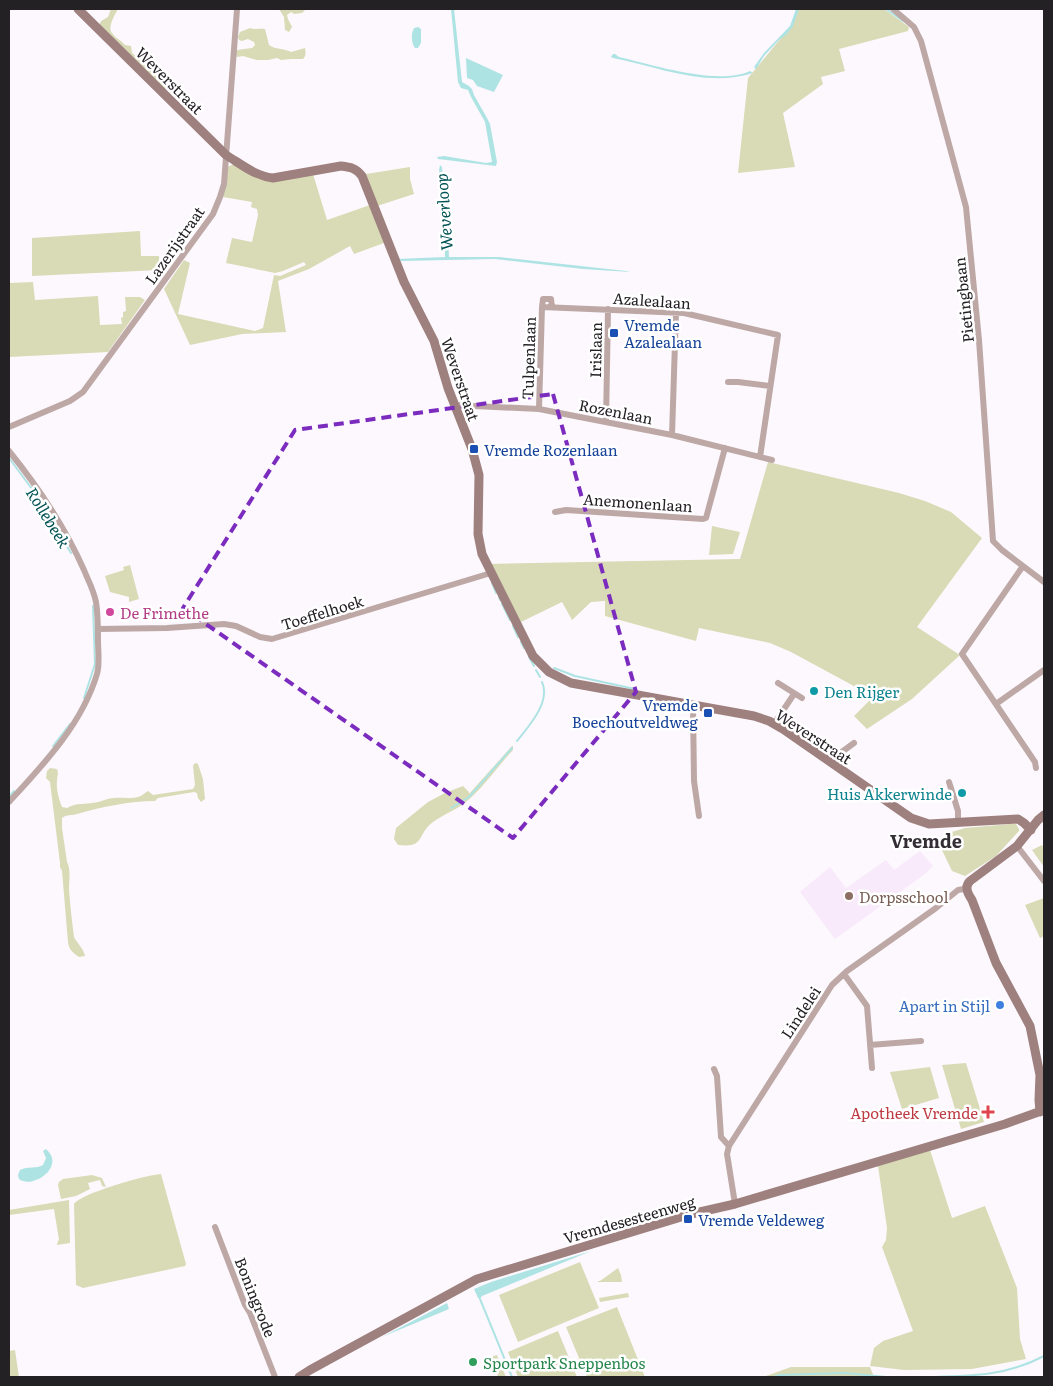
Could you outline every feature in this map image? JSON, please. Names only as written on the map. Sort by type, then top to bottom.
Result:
[{"type":"street","name":"Weverstraat","points":[[78,9],[226,155],[250,170],[264,177],[273,178],[341,166],[351,167],[358,171],[364,181],[404,282],[434,341],[454,405],[472,448],[479,475],[479,544],[482,554],[533,656],[549,672],[571,682],[754,716],[774,724],[911,818],[929,824],[958,823]]},
{"type":"street","name":"Lazerijstraat","points":[[9,427],[70,401],[83,392],[213,214],[224,184],[237,9]]},
{"type":"street","name":"Pietingbaan","points":[[892,9],[914,27],[921,41],[966,207],[979,340],[993,541],[1044,582]]},
{"type":"street","name":"Azalealaan","points":[[542,307],[543,299],[551,299],[552,308],[684,312],[778,334],[770,386]]},
{"type":"street","name":"Tulpenlaan","points":[[539,409],[542,307]]},
{"type":"street","name":"Irislaan","points":[[606,422],[608,310]]},
{"type":"street","points":[[672,435],[676,312]]},
{"type":"street","points":[[728,382],[770,386],[760,457]]},
{"type":"street","name":"Rozenlaan","points":[[454,405],[539,409],[672,435],[772,460]]},
{"type":"street","name":"Anemonenlaan","points":[[555,512],[566,510],[703,519],[708,515],[725,448]]},
{"type":"street","points":[[9,451],[30,476],[77,554],[96,601],[98,629],[98,672],[86,703],[73,726],[9,802]]},
{"type":"street","points":[[1023,566],[962,654],[1034,762],[1036,768]]},
{"type":"street","name":"Toeffelhoek","points":[[98,629],[167,628],[224,624],[236,626],[260,637],[272,639],[491,574]]},
{"type":"street","points":[[996,704],[1044,670]]},
{"type":"street","points":[[778,683],[802,698]]},
{"type":"street","points":[[774,724],[794,694]]},
{"type":"street","points":[[693,704],[694,781],[699,816]]},
{"type":"street","points":[[831,762],[854,743]]},
{"type":"street","points":[[949,782],[958,810],[958,823],[1018,819],[1031,830]]},
{"type":"street","points":[[1042,1111],[1038,1100],[1040,1075],[1030,1026],[996,963],[972,900],[967,892],[967,884],[1017,846],[1044,815]]},
{"type":"street","points":[[1017,846],[1044,881]]},
{"type":"street","name":"Lindelei","points":[[729,1146],[832,985],[844,974],[958,890],[964,889],[967,884]]},
{"type":"street","points":[[844,974],[867,1006],[872,1068]]},
{"type":"street","points":[[870,1045],[922,1041]]},
{"type":"street","points":[[714,1069],[717,1076],[722,1137],[729,1146],[727,1154],[735,1204]]},
{"type":"street","name":"Vremdesesteenweg","points":[[299,1377],[345,1350],[477,1280],[691,1214],[735,1204],[1005,1124],[1042,1111]]},
{"type":"street","name":"Boningrode","points":[[215,1227],[275,1377]]},
{"type":"highlighted area","points":[[553,394],[636,692],[513,838],[183,608],[295,430]]},
{"type":"shaded area","name":"Dorpsschool","points":[[920,851],[933,866],[925,874],[835,939],[800,892],[830,867],[846,888],[886,860],[894,870]]},
{"type":"green space","points":[[111,9],[118,9],[113,17],[110,28],[112,33],[125,45],[131,46],[132,53],[147,68],[151,69],[167,87],[164,90],[99,25],[101,21],[108,17]]},
{"type":"green space","points":[[279,9],[305,10],[302,13],[294,14],[291,12],[287,15],[292,27],[289,32],[285,30],[284,17]]},
{"type":"green space","points":[[797,9],[884,9],[909,27],[908,31],[839,49],[845,71],[821,77],[823,84],[783,113],[795,167],[738,173],[748,78],[791,26]]},
{"type":"green space","points":[[250,28],[265,29],[269,45],[274,48],[291,52],[305,48],[305,57],[303,59],[281,60],[277,58],[257,60],[243,56],[237,57],[235,53],[237,50],[252,48],[255,45],[254,42],[248,39],[242,41],[238,37],[240,32]]},
{"type":"green space","points":[[234,164],[266,180],[313,174],[327,220],[370,205],[384,243],[354,254],[350,246],[309,269],[278,281],[286,332],[242,334],[190,345],[164,289],[184,260],[190,263],[178,314],[255,331],[263,328],[274,275],[280,276],[306,265],[304,262],[275,273],[226,263],[232,238],[252,242],[258,215],[257,209],[251,207],[252,202],[223,197],[227,167]]},
{"type":"green space","points":[[410,167],[410,179],[414,194],[377,206],[366,174]]},
{"type":"green space","points":[[140,231],[141,256],[159,256],[159,270],[32,276],[32,238]]},
{"type":"green space","points":[[33,282],[35,300],[98,296],[100,325],[122,324],[121,318],[123,317],[123,312],[126,311],[125,297],[140,297],[145,300],[108,352],[9,357],[9,283]]},
{"type":"green space","points":[[768,462],[925,501],[951,512],[982,538],[917,627],[960,655],[912,699],[867,729],[854,716],[872,698],[791,652],[770,643],[699,628],[696,641],[605,616],[605,601],[591,602],[572,620],[562,602],[521,622],[489,564],[740,559]]},
{"type":"green space","points":[[712,526],[740,532],[733,554],[709,555]]},
{"type":"green space","points":[[130,565],[139,599],[129,602],[129,597],[110,592],[105,576],[124,570],[123,567]]},
{"type":"green space","points":[[512,746],[513,750],[479,790],[466,802],[433,822],[417,842],[398,845],[394,839],[396,828],[428,802],[445,793],[463,786],[469,794]]},
{"type":"green space","points":[[196,763],[203,779],[205,799],[201,802],[197,793],[194,792],[158,798],[155,801],[106,807],[62,818],[69,872],[69,895],[74,937],[85,956],[79,957],[69,947],[68,942],[62,871],[50,782],[46,778],[47,771],[50,768],[57,769],[59,798],[62,807],[67,808],[112,798],[138,797],[148,791],[153,795],[193,789],[195,785],[193,766]]},
{"type":"green space","points":[[1016,824],[1019,831],[996,856],[965,876],[952,871],[942,850],[945,834],[965,828]]},
{"type":"green space","points":[[1042,845],[1044,849],[1044,867],[1032,850]]},
{"type":"green space","points":[[1044,898],[1044,936],[1040,938],[1025,905]]},
{"type":"green space","points":[[966,1063],[984,1122],[961,1129],[942,1065]]},
{"type":"green space","points":[[930,1067],[939,1098],[902,1109],[890,1072]]},
{"type":"green space","points":[[930,1150],[952,1218],[985,1206],[1017,1288],[1020,1339],[1026,1359],[972,1369],[904,1370],[870,1366],[874,1348],[883,1341],[913,1331],[882,1247],[886,1240],[887,1228],[878,1166]]},
{"type":"green space","points":[[161,1174],[185,1266],[83,1288],[76,1285],[74,1204],[101,1190]]},
{"type":"green space","points":[[92,1175],[102,1178],[106,1187],[102,1186],[100,1180],[88,1183],[90,1189],[76,1196],[61,1199],[59,1182],[63,1179]]},
{"type":"green space","points":[[69,1200],[70,1243],[57,1245],[59,1240],[54,1209],[9,1215],[9,1210]]},
{"type":"green space","points":[[580,1262],[599,1308],[518,1342],[499,1295]]},
{"type":"green space","points":[[618,1268],[622,1282],[598,1282],[598,1281]]},
{"type":"green space","points":[[628,1293],[629,1297],[600,1302],[599,1298]]},
{"type":"green space","points":[[617,1307],[645,1377],[587,1377],[566,1327]]},
{"type":"green space","points":[[558,1331],[577,1377],[518,1377],[508,1352]]},
{"type":"green space","points":[[15,1350],[19,1377],[9,1377],[9,1351]]},
{"type":"green space","points":[[497,1355],[506,1377],[498,1377],[490,1357]]},
{"type":"green space","points":[[791,1367],[870,1367],[874,1377],[763,1377]]},
{"type":"water","points":[[451,9],[454,9],[462,82],[472,89],[490,124],[497,162],[496,166],[438,159],[437,157],[444,156],[486,163],[492,162],[485,122],[468,90],[461,88],[458,82]]},
{"type":"water","points":[[796,9],[799,9],[793,26],[764,56],[756,69],[754,67],[764,53],[790,26]]},
{"type":"water","points":[[418,27],[421,29],[421,43],[418,48],[415,48],[412,35],[414,28]]},
{"type":"water","points":[[613,54],[686,73],[721,76],[737,75],[750,71],[753,73],[735,77],[700,77],[665,71],[613,58],[611,57]]},
{"type":"water","points":[[466,58],[503,75],[494,92],[477,86],[473,80],[467,78]]},
{"type":"water","points":[[440,165],[442,167],[446,204],[446,209],[443,210],[439,170]]},
{"type":"water","points":[[443,214],[447,214],[449,257],[499,257],[630,272],[583,269],[495,259],[401,261],[397,259],[445,257]]},
{"type":"water","points":[[46,1149],[51,1155],[52,1161],[47,1173],[29,1182],[20,1180],[18,1175],[20,1170],[43,1165],[46,1158],[43,1151]]},
{"type":"water","points":[[591,1251],[482,1296],[480,1299],[474,1289],[491,1282]]},
{"type":"water","points":[[447,1303],[449,1309],[382,1337]]},
{"type":"waterway","points":[[886,9],[903,21]]},
{"type":"waterway","name":"Rollebeek","points":[[9,458],[35,493],[71,553]]},
{"type":"waterway","name":"Weverloop","points":[[492,583],[496,593]]},
{"type":"waterway","name":"Weverloop","points":[[502,604],[510,620]]},
{"type":"waterway","name":"Rollebeek","points":[[84,698],[95,664],[93,606]]},
{"type":"waterway","name":"Weverloop","points":[[513,626],[518,637]]},
{"type":"waterway","name":"Weverloop","points":[[521,642],[524,648]]},
{"type":"waterway","name":"Weverloop","points":[[529,657],[534,666]]},
{"type":"waterway","points":[[554,668],[575,676],[635,689]]},
{"type":"waterway","name":"Weverloop","points":[[536,670],[540,677]]},
{"type":"waterway","name":"Weverloop","points":[[517,741],[533,721],[541,706],[544,698],[542,682]]},
{"type":"waterway","name":"Rollebeek","points":[[53,746],[70,724]]},
{"type":"waterway","name":"Weverloop","points":[[451,808],[469,797],[512,748]]},
{"type":"waterway","name":"Rollebeek","points":[[9,797],[14,791]]},
{"type":"waterway","points":[[480,1299],[512,1377]]},
{"type":"waterway","points":[[930,1377],[988,1374],[1016,1368],[1044,1356]]},
{"type":"waterway","points":[[774,1377],[780,1375],[845,1373],[886,1377]]},
{"type":"place","name":"Vremde Azalealaan","points":[[614,333]]},
{"type":"place","name":"Vremde Rozenlaan","points":[[474,449]]},
{"type":"place","name":"De Frimethe","points":[[110,612]]},
{"type":"place","name":"Den Rijger","points":[[814,691]]},
{"type":"place","name":"Vremde Boechoutveldweg","points":[[708,713]]},
{"type":"place","name":"Huis Akkerwinde","points":[[962,793]]},
{"type":"place","name":"Dorpsschool","points":[[849,896]]},
{"type":"place","name":"Apart in Stijl","points":[[1000,1005]]},
{"type":"place","name":"Apotheek Vremde","points":[[988,1112]]},
{"type":"place","name":"Vremde Veldeweg","points":[[688,1219]]},
{"type":"place","name":"Sportpark Sneppenbos","points":[[473,1362]]},
{"type":"district","name":"Vremde","points":[[926,840]]}]
